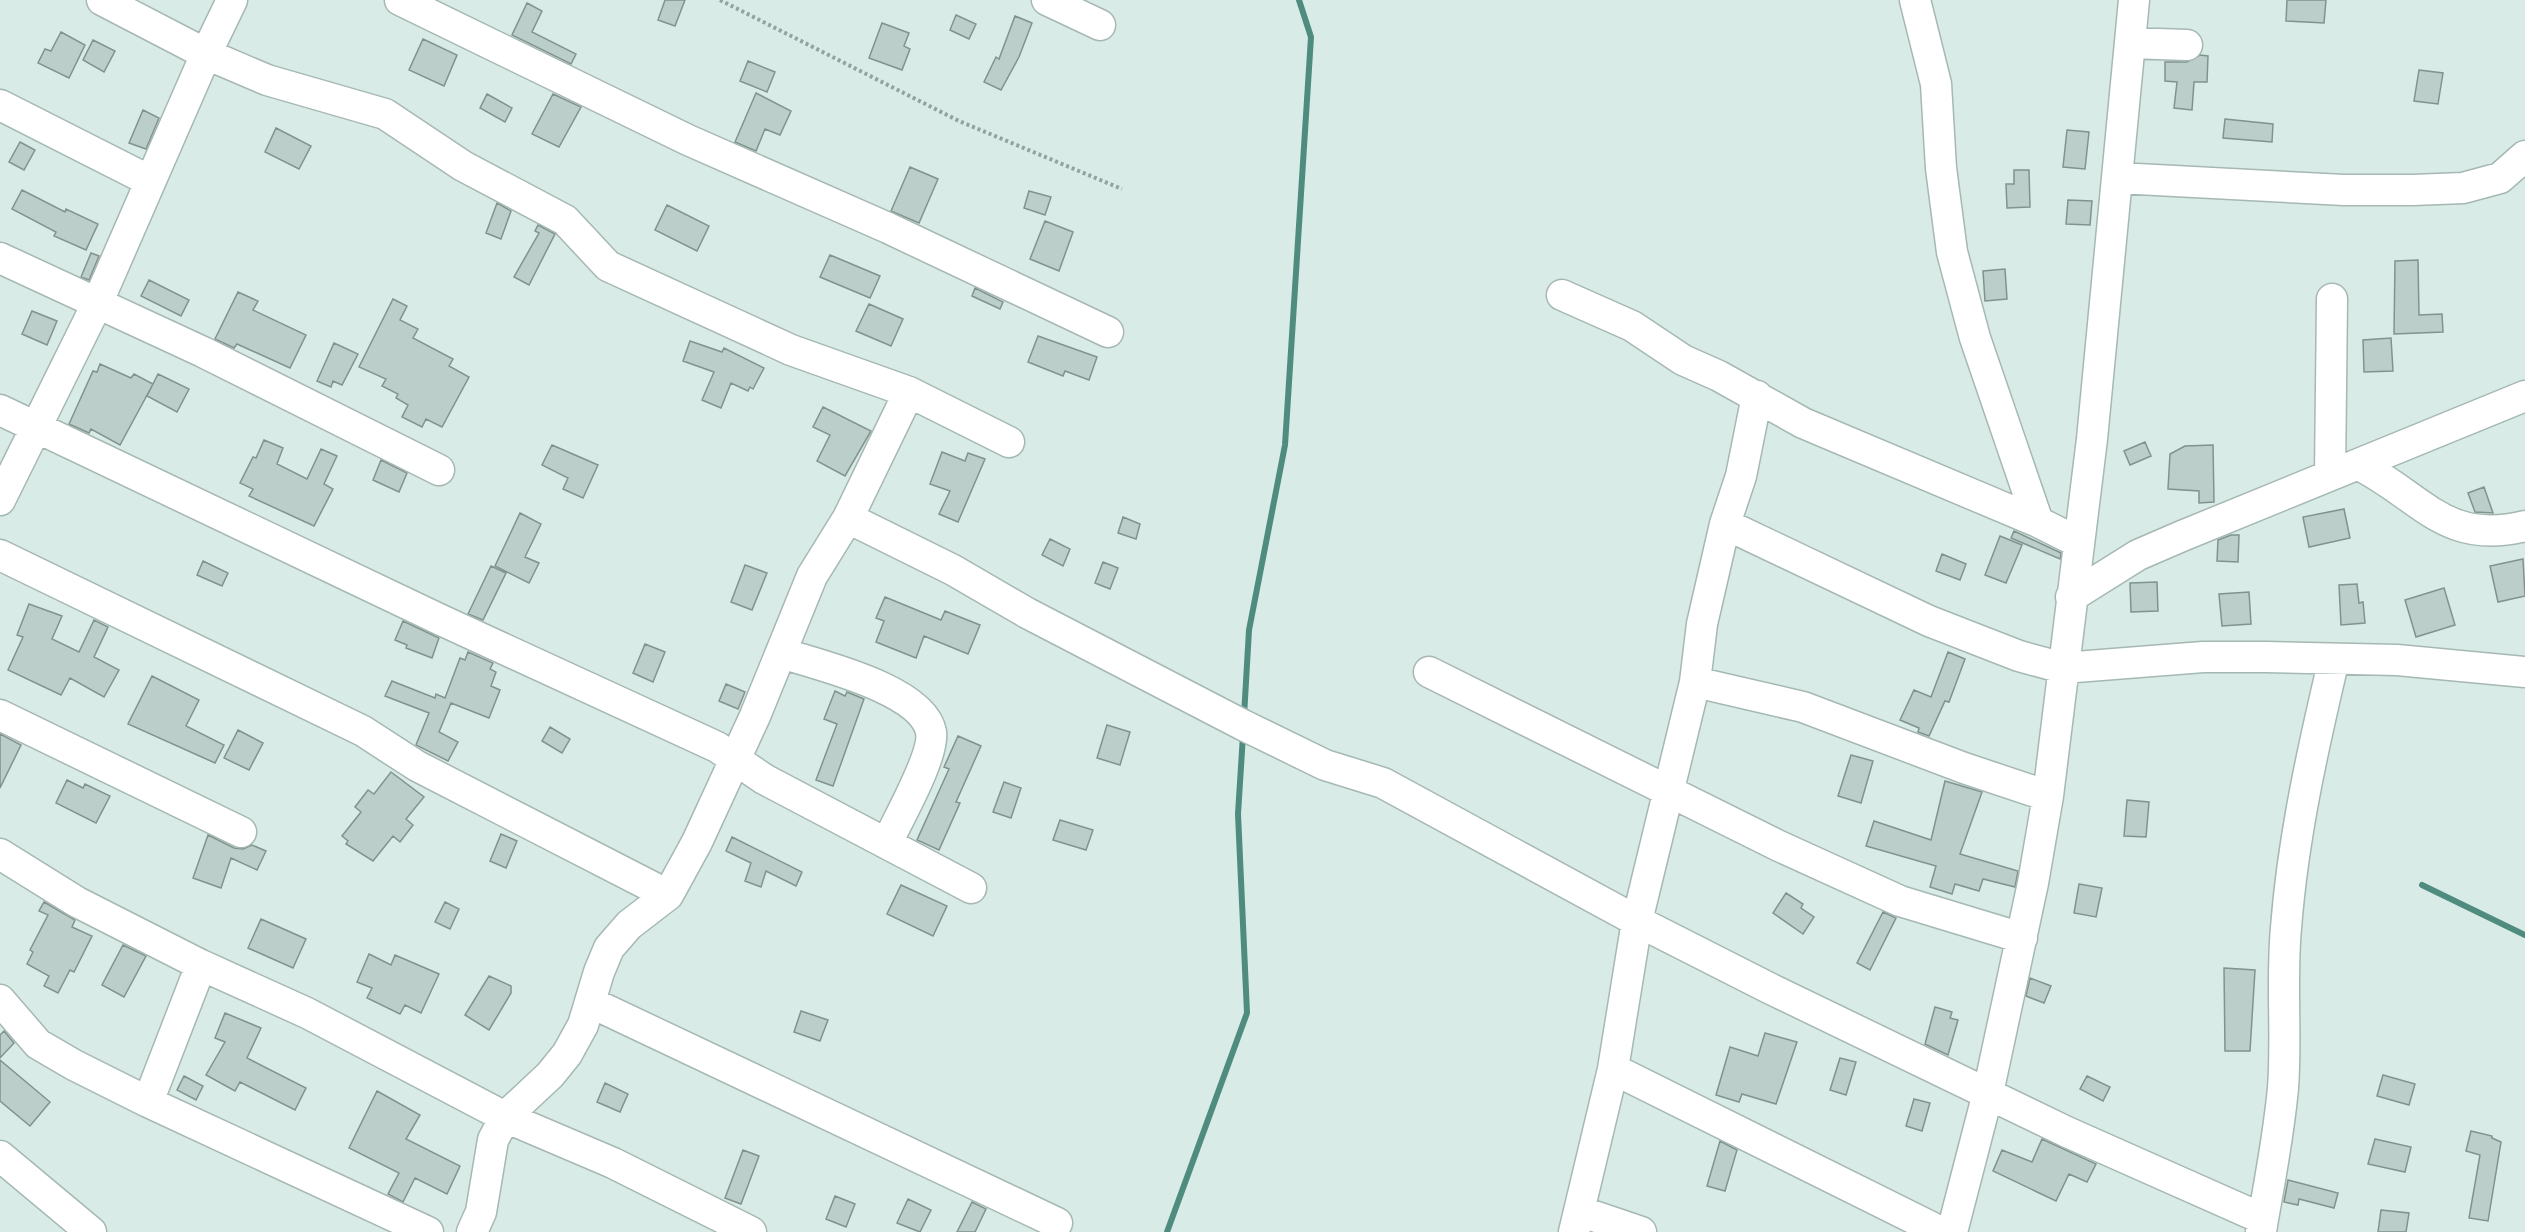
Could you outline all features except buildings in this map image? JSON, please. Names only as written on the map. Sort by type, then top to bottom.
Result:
[{"type":"street","points":[[102,0],[206,54],[267,80],[385,114],[464,166],[565,220],[608,266],[791,350],[909,392],[1009,442]]},
{"type":"street","points":[[0,500],[97,304],[206,54],[232,0]]},
{"type":"street","points":[[400,0],[688,140],[888,228],[1108,332]]},
{"type":"street","points":[[1047,0],[1100,25]]},
{"type":"street","points":[[1916,0],[1936,84],[1941,168],[1952,252],[1974,338],[2038,522]]},
{"type":"street","points":[[1952,1232],[1988,1093],[2022,938],[2048,796],[2097,395],[2134,0]]},
{"type":"street","points":[[2130,43],[2187,45]]},
{"type":"street","points":[[0,105],[150,181]]},
{"type":"street","points":[[2118,178],[2344,190],[2463,188],[2500,177],[2525,156]]},
{"type":"street","points":[[0,258],[311,404],[439,470]]},
{"type":"street","points":[[1562,295],[1632,326],[1683,360],[1756,396],[1803,423],[2038,522],[2078,542]]},
{"type":"street","points":[[2330,475],[2332,299]]},
{"type":"street","points":[[472,1232],[481,1212],[493,1140],[505,1117],[550,1075],[567,1054],[592,1003],[599,972],[609,948],[629,925],[668,896],[697,842],[735,759],[812,576],[848,518],[909,392]]},
{"type":"street","points":[[1641,1232],[1577,1221],[1613,1069],[1637,921],[1695,682],[1702,624],[1725,524],[1741,476],[1756,396]]},
{"type":"street","points":[[2071,597],[2138,555],[2525,396]]},
{"type":"street","points":[[0,410],[441,620],[717,747],[764,779],[971,888]]},
{"type":"street","points":[[2358,465],[2376,474],[2439,519],[2457,527],[2496,530],[2525,526]]},
{"type":"street","points":[[848,518],[953,570],[1027,613],[1243,725],[1325,765],[1383,783],[1637,921],[1867,1037],[2262,1225],[2283,1088],[2282,990],[2286,926],[2297,834],[2303,789],[2334,659]]},
{"type":"street","points":[[1725,524],[1929,621],[2019,656],[2063,668],[2203,657],[2397,660],[2525,672]]},
{"type":"street","points":[[0,555],[363,731],[417,766],[668,896]]},
{"type":"street","points":[[781,653],[893,691],[917,707],[931,732],[927,757],[887,843]]},
{"type":"street","points":[[1429,672],[1779,846],[1900,901],[2022,938]]},
{"type":"street","points":[[1695,682],[1803,706],[1964,768],[2048,796]]},
{"type":"street","points":[[0,715],[241,832]]},
{"type":"street","points":[[0,854],[77,902],[201,965],[307,1013],[505,1117],[614,1163],[751,1232]]},
{"type":"street","points":[[148,1102],[201,965]]},
{"type":"street","points":[[0,1000],[38,1044],[148,1102],[428,1232]]},
{"type":"street","points":[[592,1003],[1057,1223]]},
{"type":"street","points":[[1613,1069],[1941,1232]]},
{"type":"street","points":[[0,1156],[91,1232]]},
{"type":"path","points":[[720,0],[959,122],[1122,189]]},
{"type":"waterway","points":[[1244,716],[1249,630],[1285,445],[1311,37],[1299,0]]},
{"type":"waterway","points":[[1167,1232],[1247,1013],[1238,814],[1243,735]]},
{"type":"waterway","points":[[2422,885],[2525,935]]}]
